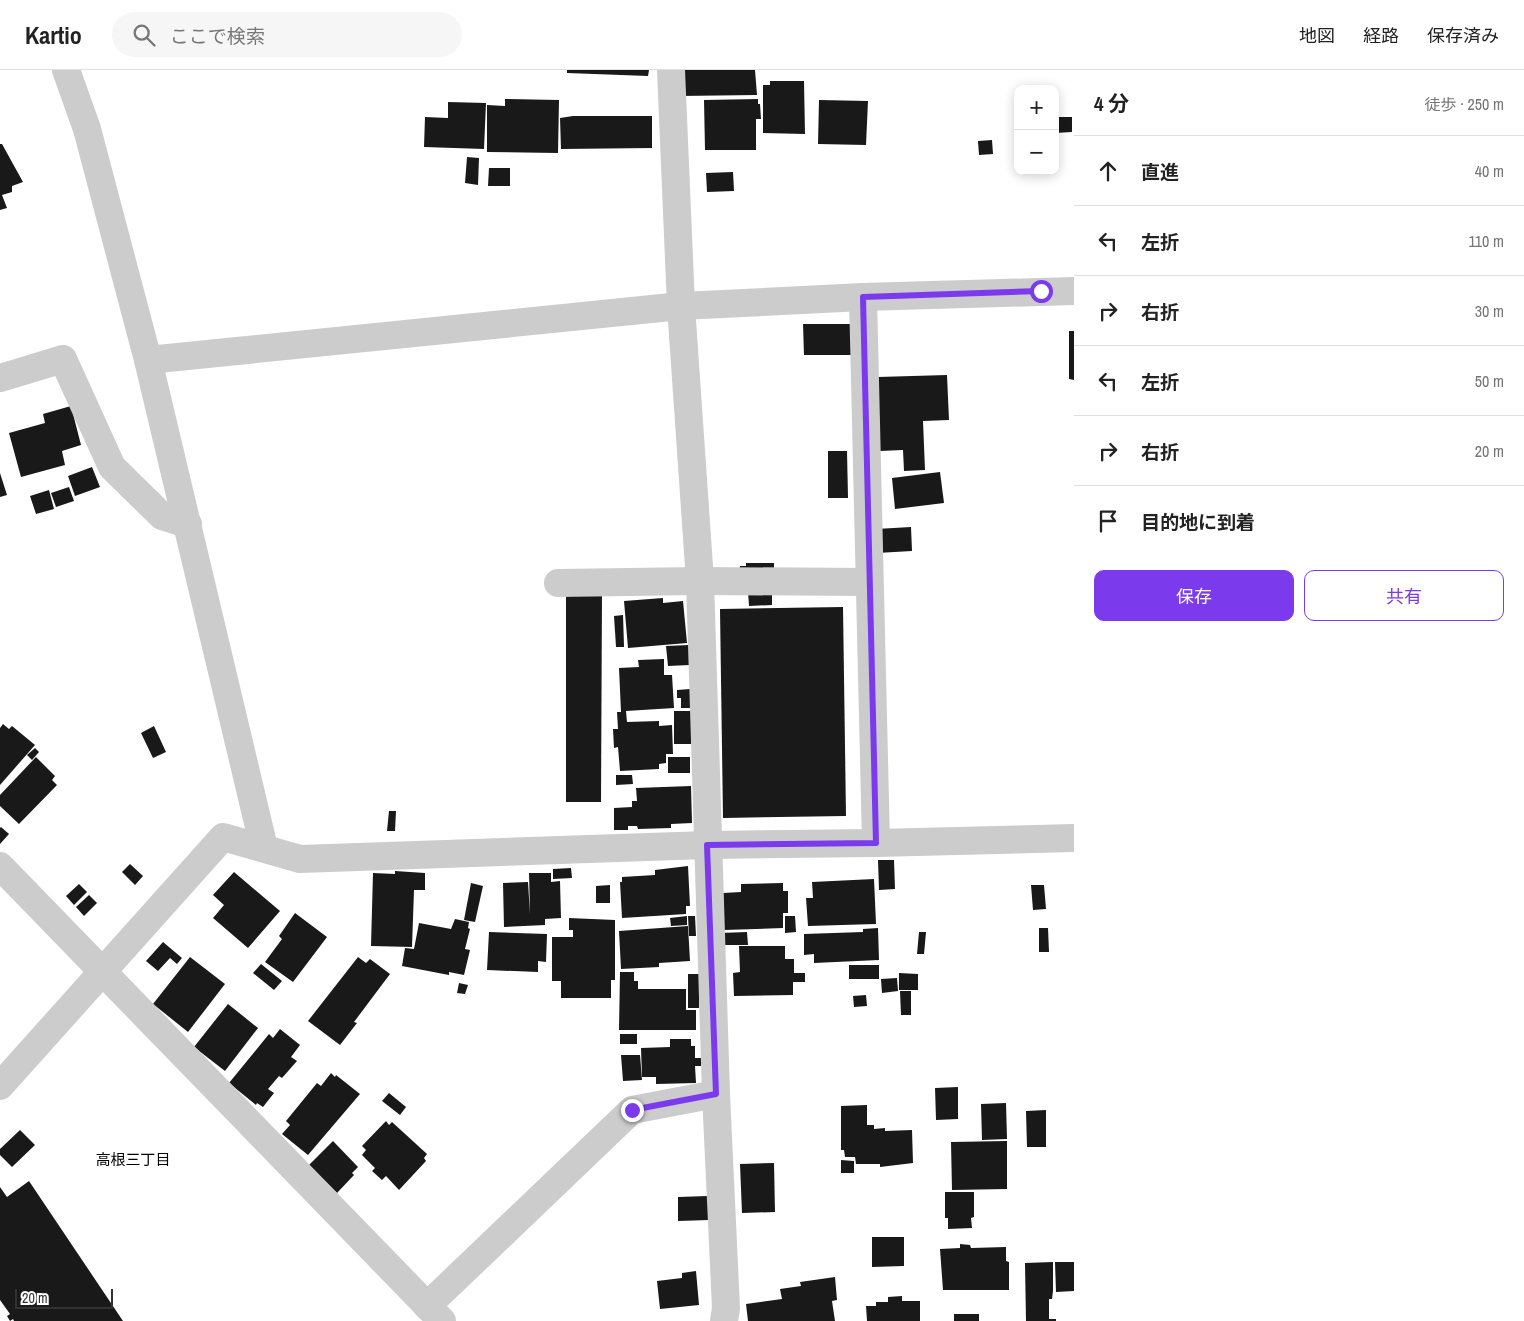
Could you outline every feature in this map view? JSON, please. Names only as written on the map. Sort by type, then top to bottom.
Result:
[{"type":"street","points":[[66,70],[87,129],[148,360],[264,848]]},
{"type":"street","points":[[671,70],[681,306],[700,581],[707,845],[726,1308],[724,1321]]},
{"type":"street","points":[[148,360],[681,306],[863,297],[1074,291]]},
{"type":"street","points":[[863,297],[868,582],[876,843]]},
{"type":"street","points":[[0,378],[64,359],[112,468],[162,516],[188,524]]},
{"type":"street","points":[[558,583],[700,581],[868,582]]},
{"type":"street","points":[[0,1086],[223,837],[300,859],[707,845],[1074,838]]},
{"type":"street","points":[[0,866],[435,1314],[632,1110],[716,1094]]},
{"type":"building","points":[[567,70],[649,70],[648,76],[567,73]]},
{"type":"building","points":[[678,70],[755,70],[757,95],[679,96]]},
{"type":"building","points":[[770,81],[804,81],[805,134],[763,133],[763,85],[770,85]]},
{"type":"building","points":[[505,99],[559,100],[558,153],[487,152],[487,105],[505,106]]},
{"type":"building","points":[[758,99],[761,119],[756,119],[756,150],[705,150],[704,100]]},
{"type":"building","points":[[819,100],[868,101],[866,145],[818,144]]},
{"type":"building","points":[[448,102],[486,103],[484,149],[424,147],[425,117],[448,118]]},
{"type":"building","points":[[573,116],[652,116],[652,148],[561,149],[560,118]]},
{"type":"building","points":[[1059,117],[1072,117],[1072,132],[1059,133]]},
{"type":"building","points":[[992,140],[993,154],[979,155],[978,141]]},
{"type":"building","points":[[0,144],[2,144],[23,182],[12,186],[12,192],[2,195],[7,208],[0,210]]},
{"type":"building","points":[[467,157],[479,158],[478,185],[465,183]]},
{"type":"building","points":[[489,168],[510,168],[510,186],[488,186]]},
{"type":"building","points":[[733,172],[734,191],[707,192],[706,173]]},
{"type":"building","points":[[803,324],[852,324],[852,355],[804,355]]},
{"type":"building","points":[[1069,331],[1074,331],[1074,380],[1069,379]]},
{"type":"building","points":[[947,375],[949,420],[923,421],[925,470],[904,471],[903,450],[880,451],[878,377]]},
{"type":"building","points":[[71,406],[81,445],[62,451],[65,465],[21,477],[9,433],[45,423],[43,414]]},
{"type":"building","points":[[828,451],[847,451],[848,498],[828,498]]},
{"type":"building","points":[[92,467],[100,487],[75,496],[68,476]]},
{"type":"building","points":[[940,472],[944,503],[895,509],[892,478]]},
{"type":"building","points":[[0,473],[7,495],[0,497]]},
{"type":"building","points":[[69,487],[74,501],[56,507],[51,493]]},
{"type":"building","points":[[49,490],[54,509],[36,514],[30,496]]},
{"type":"building","points":[[911,527],[912,551],[877,553],[876,529]]},
{"type":"building","points":[[746,563],[774,563],[774,572],[739,572],[740,566],[746,566]]},
{"type":"building","points":[[772,590],[772,605],[749,606],[748,591]]},
{"type":"building","points":[[566,591],[602,591],[601,802],[566,802]]},
{"type":"building","points":[[663,598],[663,603],[683,601],[687,643],[628,648],[624,601]]},
{"type":"building","points":[[843,607],[846,816],[723,818],[720,609]]},
{"type":"building","points":[[623,615],[624,647],[616,647],[614,616]]},
{"type":"building","points":[[689,645],[690,665],[668,666],[666,646]]},
{"type":"building","points":[[664,659],[664,675],[672,675],[674,708],[626,711],[627,722],[659,721],[659,726],[672,725],[673,754],[666,754],[666,763],[659,764],[659,769],[620,771],[618,747],[614,748],[613,729],[618,729],[617,712],[621,712],[619,668],[639,667],[638,660]]},
{"type":"building","points":[[690,689],[691,708],[681,708],[681,698],[677,698],[677,690]]},
{"type":"building","points":[[674,711],[691,711],[691,744],[674,744]]},
{"type":"building","points":[[3,724],[9,729],[12,726],[35,745],[0,785],[0,728]]},
{"type":"building","points":[[154,726],[166,752],[153,758],[141,733]]},
{"type":"building","points":[[35,748],[39,752],[32,760],[27,755]]},
{"type":"building","points":[[36,757],[55,776],[52,780],[57,785],[19,824],[0,806],[0,795]]},
{"type":"building","points":[[668,757],[690,757],[690,773],[668,773]]},
{"type":"building","points":[[616,775],[632,775],[633,784],[616,785]]},
{"type":"building","points":[[691,786],[692,823],[671,824],[671,828],[638,829],[637,826],[628,826],[628,830],[614,830],[614,808],[632,807],[632,801],[637,801],[636,788]]},
{"type":"building","points":[[389,811],[396,811],[395,831],[387,831]]},
{"type":"building","points":[[0,828],[9,834],[0,844]]},
{"type":"building","points":[[878,860],[894,860],[895,889],[879,890]]},
{"type":"building","points":[[130,864],[143,876],[135,885],[122,872]]},
{"type":"building","points":[[688,866],[690,906],[686,906],[686,914],[622,918],[620,882],[622,882],[622,877],[655,875],[655,870]]},
{"type":"building","points":[[571,868],[572,878],[553,879],[553,869]]},
{"type":"building","points":[[395,871],[425,873],[425,890],[414,890],[412,947],[371,946],[373,873],[395,874]]},
{"type":"building","points":[[234,872],[280,911],[248,948],[213,918],[224,905],[213,895]]},
{"type":"building","points":[[529,873],[551,873],[551,882],[560,881],[561,918],[545,919],[545,925],[504,927],[503,883],[528,882],[530,914]]},
{"type":"building","points":[[874,879],[876,924],[808,926],[806,898],[813,898],[812,882]]},
{"type":"building","points":[[471,883],[483,886],[475,922],[464,920]]},
{"type":"building","points":[[783,883],[783,891],[788,891],[788,913],[783,913],[783,928],[724,930],[723,893],[741,892],[741,884]]},
{"type":"building","points":[[79,884],[87,892],[74,905],[66,896]]},
{"type":"building","points":[[610,885],[610,903],[596,903],[596,886]]},
{"type":"building","points":[[1031,885],[1044,885],[1046,909],[1033,910]]},
{"type":"building","points":[[89,895],[97,903],[84,916],[76,907]]},
{"type":"building","points":[[295,913],[327,937],[293,982],[265,962],[282,939],[279,936]]},
{"type":"building","points":[[687,916],[687,925],[671,926],[670,918]]},
{"type":"building","points":[[688,916],[695,916],[696,936],[689,936]]},
{"type":"building","points":[[785,916],[795,916],[796,932],[785,933]]},
{"type":"building","points":[[569,918],[615,920],[615,980],[611,980],[611,998],[561,998],[561,981],[552,981],[552,937],[573,937],[573,930],[569,930]]},
{"type":"building","points":[[455,919],[469,922],[468,928],[470,929],[465,949],[470,950],[464,975],[449,972],[449,975],[402,966],[405,948],[414,949],[419,923],[451,929]]},
{"type":"building","points":[[688,926],[690,961],[659,963],[659,967],[621,969],[619,931]]},
{"type":"building","points":[[878,928],[879,960],[814,963],[814,954],[804,955],[804,934],[863,932],[863,929]]},
{"type":"building","points":[[1039,928],[1048,928],[1049,952],[1039,952]]},
{"type":"building","points":[[489,932],[547,934],[546,962],[538,961],[538,972],[487,970]]},
{"type":"building","points":[[747,932],[748,945],[721,945],[720,933]]},
{"type":"building","points":[[919,932],[926,932],[924,954],[917,954]]},
{"type":"building","points":[[163,942],[182,958],[177,964],[170,958],[158,971],[146,961]]},
{"type":"building","points":[[739,946],[785,946],[785,959],[794,959],[794,973],[805,973],[805,982],[793,982],[793,995],[734,996],[733,973],[740,972]]},
{"type":"building","points":[[190,957],[225,984],[188,1032],[153,1004]]},
{"type":"building","points":[[358,957],[366,963],[370,959],[390,974],[354,1022],[357,1023],[340,1045],[308,1021]]},
{"type":"building","points":[[261,964],[282,981],[274,990],[253,973]]},
{"type":"building","points":[[849,965],[879,965],[879,979],[849,979]]},
{"type":"building","points":[[620,972],[634,972],[634,981],[638,981],[638,989],[686,989],[686,1010],[696,1010],[696,1030],[619,1030]]},
{"type":"building","points":[[899,973],[918,974],[918,990],[899,990]]},
{"type":"building","points":[[688,974],[699,974],[699,1008],[688,1008]]},
{"type":"building","points":[[897,978],[898,991],[882,993],[881,979]]},
{"type":"building","points":[[459,983],[468,985],[465,994],[457,993]]},
{"type":"building","points":[[900,991],[911,991],[911,1015],[901,1015]]},
{"type":"building","points":[[866,995],[867,1006],[854,1007],[853,996]]},
{"type":"building","points":[[228,1004],[258,1028],[225,1071],[194,1047]]},
{"type":"building","points":[[280,1029],[300,1045],[291,1057],[297,1061],[282,1078],[279,1076],[268,1089],[274,1093],[263,1107],[257,1103],[256,1105],[229,1083],[269,1034],[273,1038]]},
{"type":"building","points":[[620,1034],[637,1034],[637,1044],[620,1044]]},
{"type":"building","points":[[670,1039],[691,1039],[691,1046],[695,1046],[695,1058],[701,1058],[701,1066],[695,1066],[696,1083],[656,1084],[656,1077],[642,1077],[641,1048],[670,1047]]},
{"type":"building","points":[[621,1055],[640,1055],[642,1080],[623,1081]]},
{"type":"building","points":[[331,1073],[360,1094],[308,1155],[282,1134],[290,1125],[286,1121],[317,1083],[321,1086]]},
{"type":"building","points":[[958,1087],[958,1119],[936,1120],[935,1088]]},
{"type":"building","points":[[389,1093],[406,1107],[400,1115],[382,1101]]},
{"type":"building","points":[[1006,1103],[1007,1139],[982,1140],[981,1104]]},
{"type":"building","points":[[867,1105],[867,1125],[874,1125],[874,1129],[885,1128],[885,1131],[912,1130],[913,1163],[880,1167],[880,1164],[856,1164],[855,1157],[845,1157],[844,1150],[841,1150],[841,1106]]},
{"type":"building","points":[[1046,1110],[1046,1147],[1027,1147],[1026,1111]]},
{"type":"building","points":[[386,1121],[389,1125],[392,1122],[427,1154],[424,1158],[426,1161],[399,1190],[386,1176],[382,1180],[372,1171],[375,1168],[362,1155],[366,1150],[362,1146]]},
{"type":"building","points":[[20,1130],[35,1145],[12,1167],[0,1155],[0,1149]]},
{"type":"building","points":[[333,1141],[358,1167],[352,1173],[354,1175],[337,1193],[309,1165]]},
{"type":"building","points":[[1007,1141],[1007,1189],[952,1190],[951,1142]]},
{"type":"building","points":[[841,1160],[854,1161],[854,1173],[841,1173]]},
{"type":"building","points":[[774,1163],[775,1212],[742,1213],[740,1164]]},
{"type":"building","points":[[29,1181],[123,1321],[14,1321],[13,1319],[10,1321],[7,1316],[10,1314],[0,1300],[0,1187],[7,1197]]},
{"type":"building","points":[[945,1192],[974,1192],[974,1217],[971,1218],[972,1228],[948,1229],[948,1218],[945,1218]]},
{"type":"building","points":[[708,1196],[709,1220],[678,1221],[678,1197]]},
{"type":"building","points":[[872,1237],[904,1237],[904,1266],[872,1267]]},
{"type":"building","points":[[960,1244],[970,1245],[971,1248],[1006,1247],[1006,1261],[1009,1262],[1009,1290],[943,1290],[940,1249],[960,1248]]},
{"type":"building","points":[[1053,1262],[1053,1291],[1052,1299],[1049,1299],[1049,1319],[1056,1319],[1056,1321],[1026,1321],[1025,1263]]},
{"type":"building","points":[[1055,1262],[1074,1262],[1074,1291],[1056,1292]]},
{"type":"building","points":[[696,1271],[699,1305],[660,1309],[657,1281],[682,1278],[682,1273]]},
{"type":"building","points":[[835,1277],[837,1300],[832,1301],[835,1321],[748,1321],[746,1304],[782,1299],[780,1289],[801,1286],[800,1282]]},
{"type":"building","points":[[902,1296],[902,1301],[920,1301],[920,1321],[867,1321],[866,1306],[876,1306],[876,1302],[888,1302],[888,1297]]},
{"type":"building","points":[[954,1314],[979,1314],[979,1321],[954,1321]]},
{"type":"district","name":"高根三丁目","points":[[133,1159]]},
{"type":"route","points":[[632,1110],[716,1094],[707,845],[876,843],[868,582],[863,297],[1041,291]]}]
